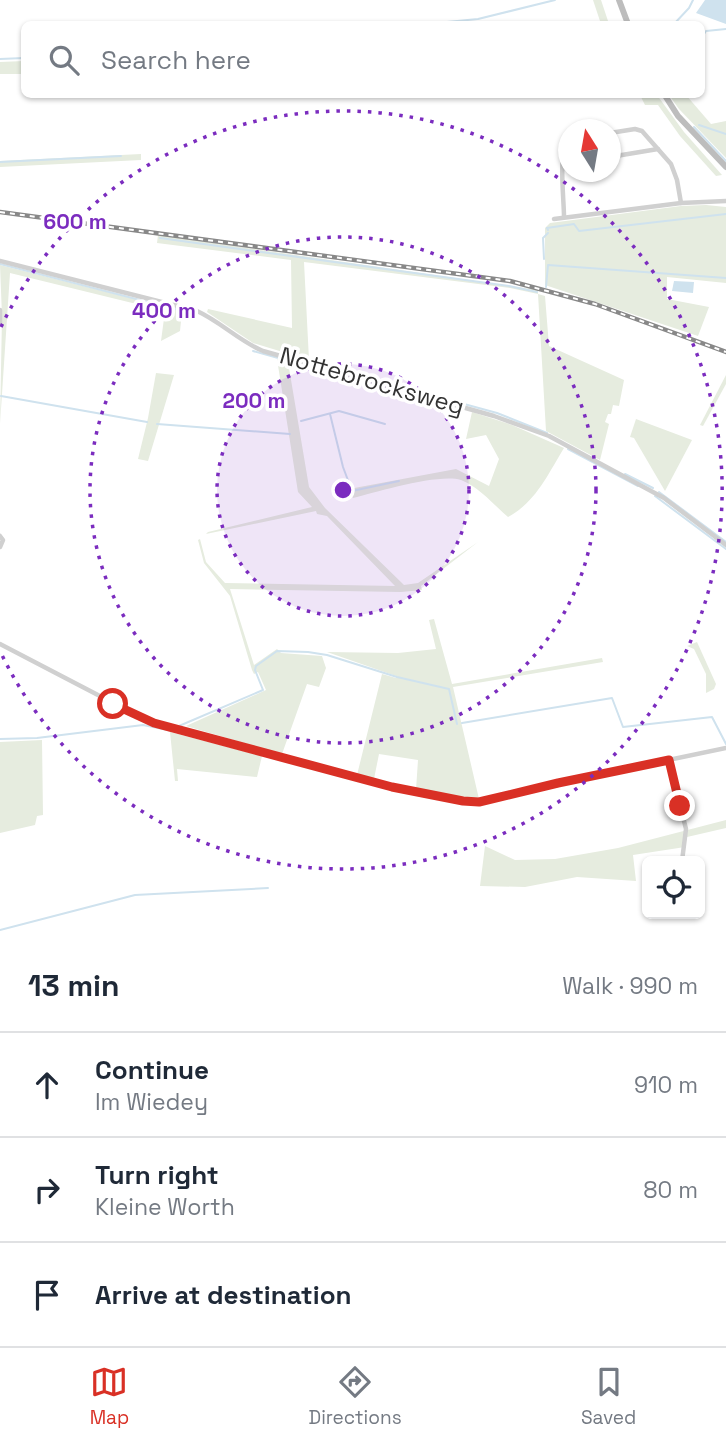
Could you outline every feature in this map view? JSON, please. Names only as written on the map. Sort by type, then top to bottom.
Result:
[{"type":"main road","points":[[619,0],[627,21]]},
{"type":"main road","points":[[667,98],[685,123],[726,167]]},
{"type":"street","points":[[621,131],[639,130],[659,149],[675,172],[681,203]]},
{"type":"street","points":[[621,155],[659,149]]},
{"type":"street","points":[[563,182],[564,217]]},
{"type":"street","points":[[554,219],[681,203],[726,201]]},
{"type":"street","name":"Nottebrocksweg","points":[[0,261],[197,311],[263,351],[519,424],[578,451],[655,493],[726,545]]},
{"type":"street","points":[[0,310],[0,323]]},
{"type":"street","points":[[0,536],[3,540],[0,547]]},
{"type":"street","points":[[0,645],[144,719],[421,794],[479,802],[726,748]]},
{"type":"street","points":[[669,760],[686,830],[683,856]]},
{"type":"shaded area","points":[[593,0],[601,0],[608,21],[600,21]]},
{"type":"shaded area","points":[[21,61],[21,74],[0,74],[0,62]]},
{"type":"shaded area","points":[[642,98],[659,98],[684,132],[722,175],[716,176],[680,136],[658,105],[645,105]]},
{"type":"shaded area","points":[[671,98],[689,98],[711,124],[726,121],[726,158]]},
{"type":"shaded area","points":[[141,154],[141,160],[0,167],[0,161]]},
{"type":"shaded area","points":[[706,205],[726,207],[726,283],[667,277],[667,299],[709,307],[698,336],[545,285],[545,228],[550,223]]},
{"type":"shaded area","points":[[158,235],[538,290],[538,294],[510,288],[304,262],[309,360],[253,343],[207,312],[208,309],[292,328],[291,260],[157,243]]},
{"type":"shaded area","points":[[0,265],[182,311],[180,331],[161,341],[165,311],[10,273],[0,424]]},
{"type":"shaded area","points":[[538,294],[545,296],[549,346],[624,380],[619,406],[613,405],[605,422],[609,424],[600,460],[546,431]]},
{"type":"shaded area","points":[[277,359],[288,362],[309,487],[325,508],[404,585],[418,583],[478,542],[421,586],[422,590],[401,592],[230,589],[254,665],[277,649],[281,653],[322,656],[326,668],[319,687],[307,684],[282,754],[186,726],[266,690],[258,672],[254,674],[252,670],[230,596],[204,563],[198,540],[200,539],[206,562],[225,583],[395,586],[327,516],[317,514],[316,511],[206,534],[312,507],[298,492]]},
{"type":"shaded area","points":[[156,373],[174,375],[148,461],[138,459]]},
{"type":"shaded area","points":[[726,375],[726,384],[703,426],[700,425]]},
{"type":"shaded area","points":[[472,412],[512,425],[564,448],[540,487],[518,511],[508,517],[474,487],[461,480],[451,479],[408,484],[353,498],[349,489],[456,469],[489,486],[499,459],[486,435],[466,439]]},
{"type":"shaded area","points":[[636,419],[692,440],[665,491],[634,438],[630,437]]},
{"type":"shaded area","points":[[434,619],[452,684],[602,658],[603,662],[453,687],[479,799],[416,790],[418,760],[379,754],[374,779],[357,775],[382,674],[396,676],[327,652],[398,653],[436,649],[429,620]]},
{"type":"shaded area","points":[[697,642],[716,684],[714,689],[706,693],[706,674],[694,649],[687,646]]},
{"type":"shaded area","points":[[170,732],[262,756],[257,777],[177,769],[178,781],[175,781]]},
{"type":"shaded area","points":[[42,740],[43,815],[37,816],[35,825],[0,833],[0,742]]},
{"type":"shaded area","points":[[726,820],[726,828],[687,837],[685,847],[633,855],[636,881],[577,877],[525,887],[480,886],[485,846],[515,860],[555,859],[618,848]]},
{"type":"water","points":[[705,0],[726,0],[726,24],[696,13]]},
{"type":"water","points":[[674,281],[694,282],[693,293],[672,291]]},
{"type":"waterway","points":[[457,21],[478,19],[555,0]]},
{"type":"waterway","points":[[677,21],[693,0]]},
{"type":"waterway","points":[[705,32],[726,29]]},
{"type":"waterway","points":[[0,59],[21,58]]},
{"type":"waterway","points":[[699,125],[726,134]]},
{"type":"waterway","points":[[694,127],[726,161]]},
{"type":"waterway","points":[[0,162],[121,156]]},
{"type":"waterway","points":[[548,230],[547,228],[574,224],[579,231],[726,214]]},
{"type":"waterway","points":[[544,259],[543,238],[548,233]]},
{"type":"waterway","points":[[160,238],[537,292]]},
{"type":"waterway","points":[[0,264],[179,310]]},
{"type":"waterway","points":[[546,287],[548,265],[726,278]]},
{"type":"waterway","points":[[253,351],[331,373]]},
{"type":"waterway","points":[[310,361],[344,370]]},
{"type":"waterway","points":[[350,372],[362,376]]},
{"type":"waterway","points":[[369,378],[497,413],[547,433]]},
{"type":"waterway","points":[[1,396],[147,422]]},
{"type":"waterway","points":[[301,421],[339,411],[385,424]]},
{"type":"waterway","points":[[330,414],[352,491],[399,481]]},
{"type":"waterway","points":[[157,424],[290,434]]},
{"type":"waterway","points":[[568,449],[638,486]]},
{"type":"waterway","points":[[625,474],[653,488]]},
{"type":"waterway","points":[[659,492],[726,542]]},
{"type":"waterway","points":[[655,496],[726,549]]},
{"type":"waterway","points":[[179,726],[263,690],[256,666],[277,651],[327,655],[397,677],[449,689],[457,724]]},
{"type":"waterway","points":[[462,723],[612,698],[623,727],[712,717],[726,744]]},
{"type":"waterway","points":[[0,739],[37,738],[143,725],[173,731]]},
{"type":"waterway","points":[[0,930],[135,895],[268,888]]},
{"type":"railway","points":[[0,212],[510,281],[595,304],[726,352]]},
{"type":"route","points":[[113,704],[154,723],[392,787],[463,801],[479,802],[669,760],[680,806]]}]
